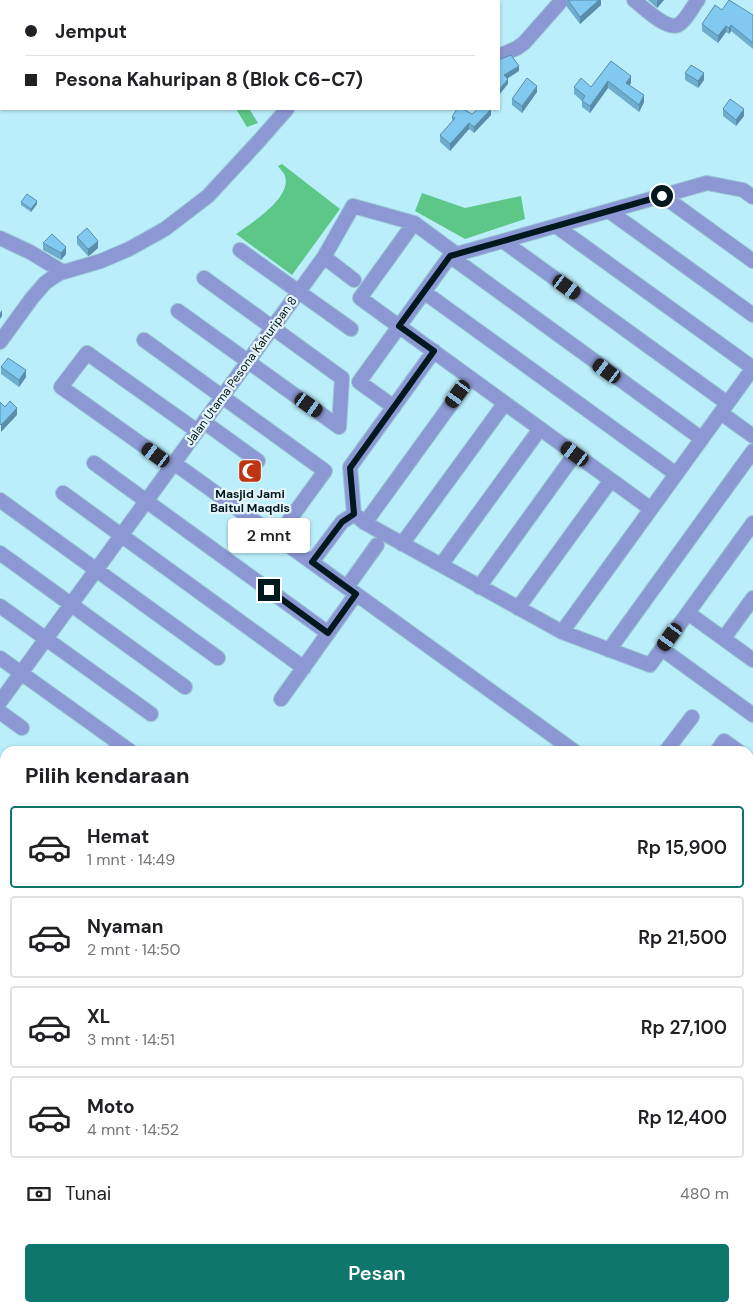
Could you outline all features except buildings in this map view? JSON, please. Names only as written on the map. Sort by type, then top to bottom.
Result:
[{"type":"street","points":[[500,56],[524,42],[562,0]]},
{"type":"street","points":[[634,0],[664,23],[677,25],[684,19],[698,0]]},
{"type":"street","points":[[0,342],[45,283],[63,272],[101,261],[129,249],[164,228],[208,196],[286,110]]},
{"type":"street","points":[[394,407],[359,382],[453,255],[707,183],[743,190],[753,197]]},
{"type":"street","points":[[662,196],[753,261]]},
{"type":"street","name":"Jalan Utama Pesona Kahuripan 8","points":[[0,702],[324,257],[353,206],[414,223]]},
{"type":"street","points":[[609,211],[753,315]]},
{"type":"street","points":[[651,509],[360,298],[414,223],[453,255],[702,439]]},
{"type":"street","points":[[556,226],[753,368],[562,632]]},
{"type":"street","points":[[0,238],[30,252],[63,272]]},
{"type":"street","points":[[503,241],[724,408],[753,436]]},
{"type":"street","points":[[240,250],[351,329]]},
{"type":"street","points":[[324,257],[354,280]]},
{"type":"street","points":[[178,311],[339,427],[342,378],[204,278]]},
{"type":"street","points":[[424,292],[676,474]]},
{"type":"street","points":[[144,340],[325,470],[277,537]]},
{"type":"street","points":[[360,519],[350,468],[434,351]]},
{"type":"street","points":[[258,461],[87,353],[61,387],[277,537],[567,746]]},
{"type":"street","points":[[360,519],[470,378]]},
{"type":"street","points":[[402,544],[505,403]]},
{"type":"street","points":[[441,565],[540,429]]},
{"type":"street","points":[[609,650],[753,451]]},
{"type":"street","points":[[479,587],[575,454]]},
{"type":"street","points":[[94,463],[328,633]]},
{"type":"street","points":[[518,608],[611,480]]},
{"type":"street","points":[[63,494],[304,668]]},
{"type":"street","points":[[0,500],[218,658]]},
{"type":"street","points":[[312,562],[342,522],[360,519],[562,632],[650,665],[753,523]]},
{"type":"street","points":[[281,699],[328,633],[377,545]]},
{"type":"street","points":[[0,553],[185,687]]},
{"type":"street","points":[[724,638],[753,598]]},
{"type":"street","points":[[0,606],[151,714]]},
{"type":"street","points":[[688,612],[753,660]]},
{"type":"street","points":[[662,649],[753,715]]},
{"type":"street","points":[[0,658],[123,746]]},
{"type":"street","points":[[0,712],[22,728]]},
{"type":"street","points":[[670,746],[692,717]]},
{"type":"street","points":[[720,746],[724,741],[731,746]]},
{"type":"shaded area","points":[[237,110],[250,110],[258,123],[247,127]]},
{"type":"shaded area","points":[[282,164],[340,209],[292,275],[236,234],[260,217],[277,201],[286,184],[285,176],[278,166]]},
{"type":"shaded area","points":[[422,193],[465,208],[521,196],[525,219],[465,239],[415,211]]},
{"type":"place","name":"Masjid Jami Baitul Maqdis","points":[[250,471]]},
{"type":"route","points":[[269,590],[328,633],[356,594],[312,562],[342,522],[354,514],[350,468],[434,351],[399,326],[450,256],[662,196]]}]
